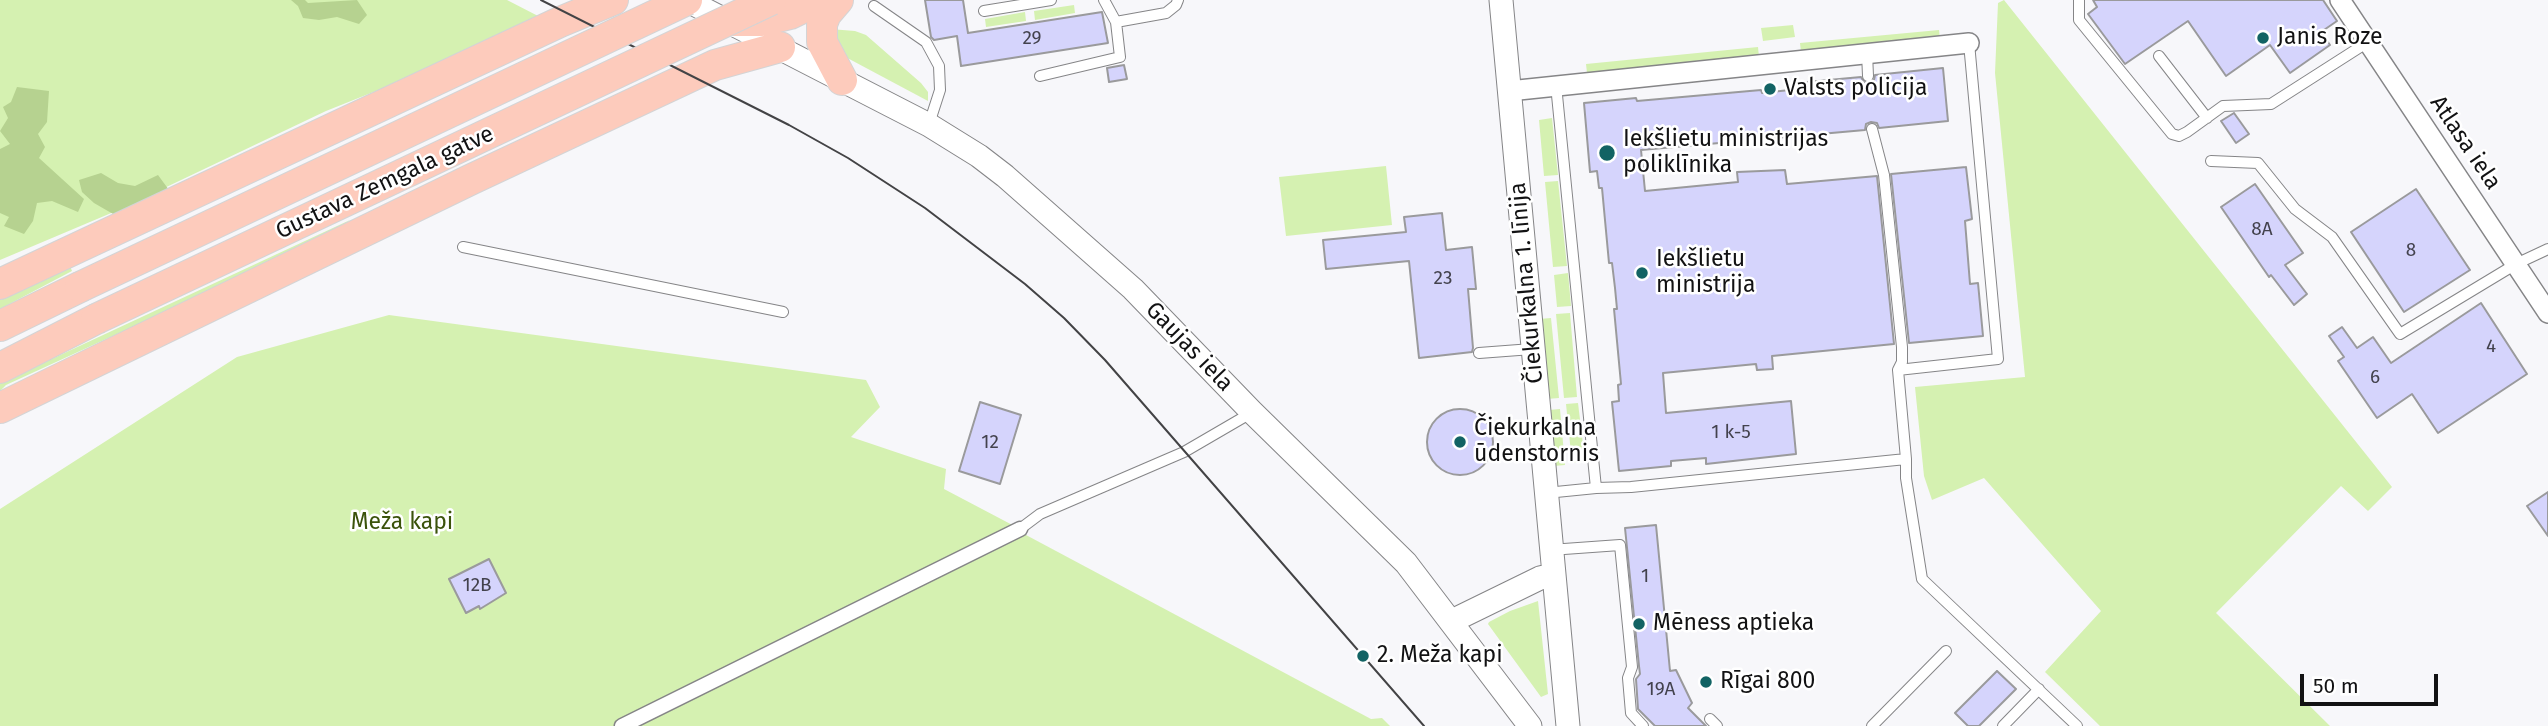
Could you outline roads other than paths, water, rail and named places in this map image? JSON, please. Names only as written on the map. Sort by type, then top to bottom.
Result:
[{"type":"main road","points":[[0,284],[434,81],[567,11],[613,0]]},
{"type":"main road","name":"Gustava Zemgala gatve","points":[[0,326],[686,0]]},
{"type":"main road","name":"Gustava Zemgala gatve","points":[[0,368],[96,319],[771,0]]},
{"type":"main road","points":[[715,65],[726,43],[729,11],[762,22],[790,14],[819,0]]},
{"type":"main road","points":[[838,0],[826,14],[822,24],[821,42],[842,80]]},
{"type":"main road","points":[[0,408],[472,178],[715,65],[780,47]]},
{"type":"main road","points":[[434,81],[466,76],[498,62],[517,71],[533,90],[538,117],[533,135],[497,154],[472,178]]},
{"type":"street","name":"Gaujas iela","points":[[686,0],[729,11],[780,47],[929,125],[979,156],[1005,176],[1123,280],[1252,412],[1406,563],[1530,726]]},
{"type":"street","name":"Čiekurkalna 1. līnija","points":[[1501,0],[1568,726]]},
{"type":"street","name":"Atlasa iela","points":[[2340,0],[2548,313]]},
{"type":"street","points":[[1509,91],[1969,43]]},
{"type":"street","points":[[622,726],[1020,529]]},
{"type":"street","points":[[1452,621],[1539,578],[1553,575]]},
{"type":"lane","points":[[984,11],[1051,0]]},
{"type":"lane","points":[[1040,76],[1120,57],[1116,22],[1104,0]]},
{"type":"lane","points":[[1116,22],[1166,13],[1178,0]]},
{"type":"lane","points":[[2079,0],[2079,20],[2172,134],[2179,136],[2223,106],[2271,104],[2368,42]]},
{"type":"lane","points":[[874,6],[926,42],[939,66],[940,90],[929,125]]},
{"type":"lane","points":[[1898,370],[1997,359],[1969,43]]},
{"type":"lane","points":[[1867,54],[1868,76]]},
{"type":"lane","points":[[2159,57],[2207,118]]},
{"type":"lane","points":[[1556,85],[1596,488]]},
{"type":"lane","points":[[1872,129],[1886,188],[1902,354],[1898,370],[1906,478],[1922,579],[2077,726]]},
{"type":"lane","points":[[2211,161],[2258,163],[2295,209],[2332,237],[2400,334],[2516,264],[2548,248]]},
{"type":"lane","points":[[463,247],[783,312]]},
{"type":"lane","points":[[1479,353],[1533,349]]},
{"type":"lane","points":[[1020,529],[1040,514],[1192,448],[1252,412]]},
{"type":"lane","points":[[1546,493],[1631,488],[1906,459]]},
{"type":"lane","points":[[1550,550],[1620,545],[1632,667],[1628,678],[1631,713],[1643,726]]},
{"type":"lane","points":[[1872,726],[1946,650]]},
{"type":"lane","points":[[2003,726],[2039,689]]},
{"type":"tram line","points":[[541,0],[789,125],[848,158],[925,208],[1025,284],[1064,318],[1105,360],[1424,726]]},
{"type":"place","name":"Janis Roze","points":[[2263,38]]},
{"type":"place","name":"Valsts policija","points":[[1770,89]]},
{"type":"place","name":"Iekšlietu ministrijas poliklīnika","points":[[1607,153]]},
{"type":"place","name":"Iekšlietu ministrija","points":[[1642,273]]},
{"type":"place","name":"Čiekurkalna ūdenstornis","points":[[1460,442]]},
{"type":"place","name":"Mēness aptieka","points":[[1639,624]]},
{"type":"place","name":"2. Meža kapi","points":[[1363,656]]},
{"type":"place","name":"Rīgai 800","points":[[1706,682]]},
{"type":"park label","name":"Meža kapi","points":[[402,523]]}]
